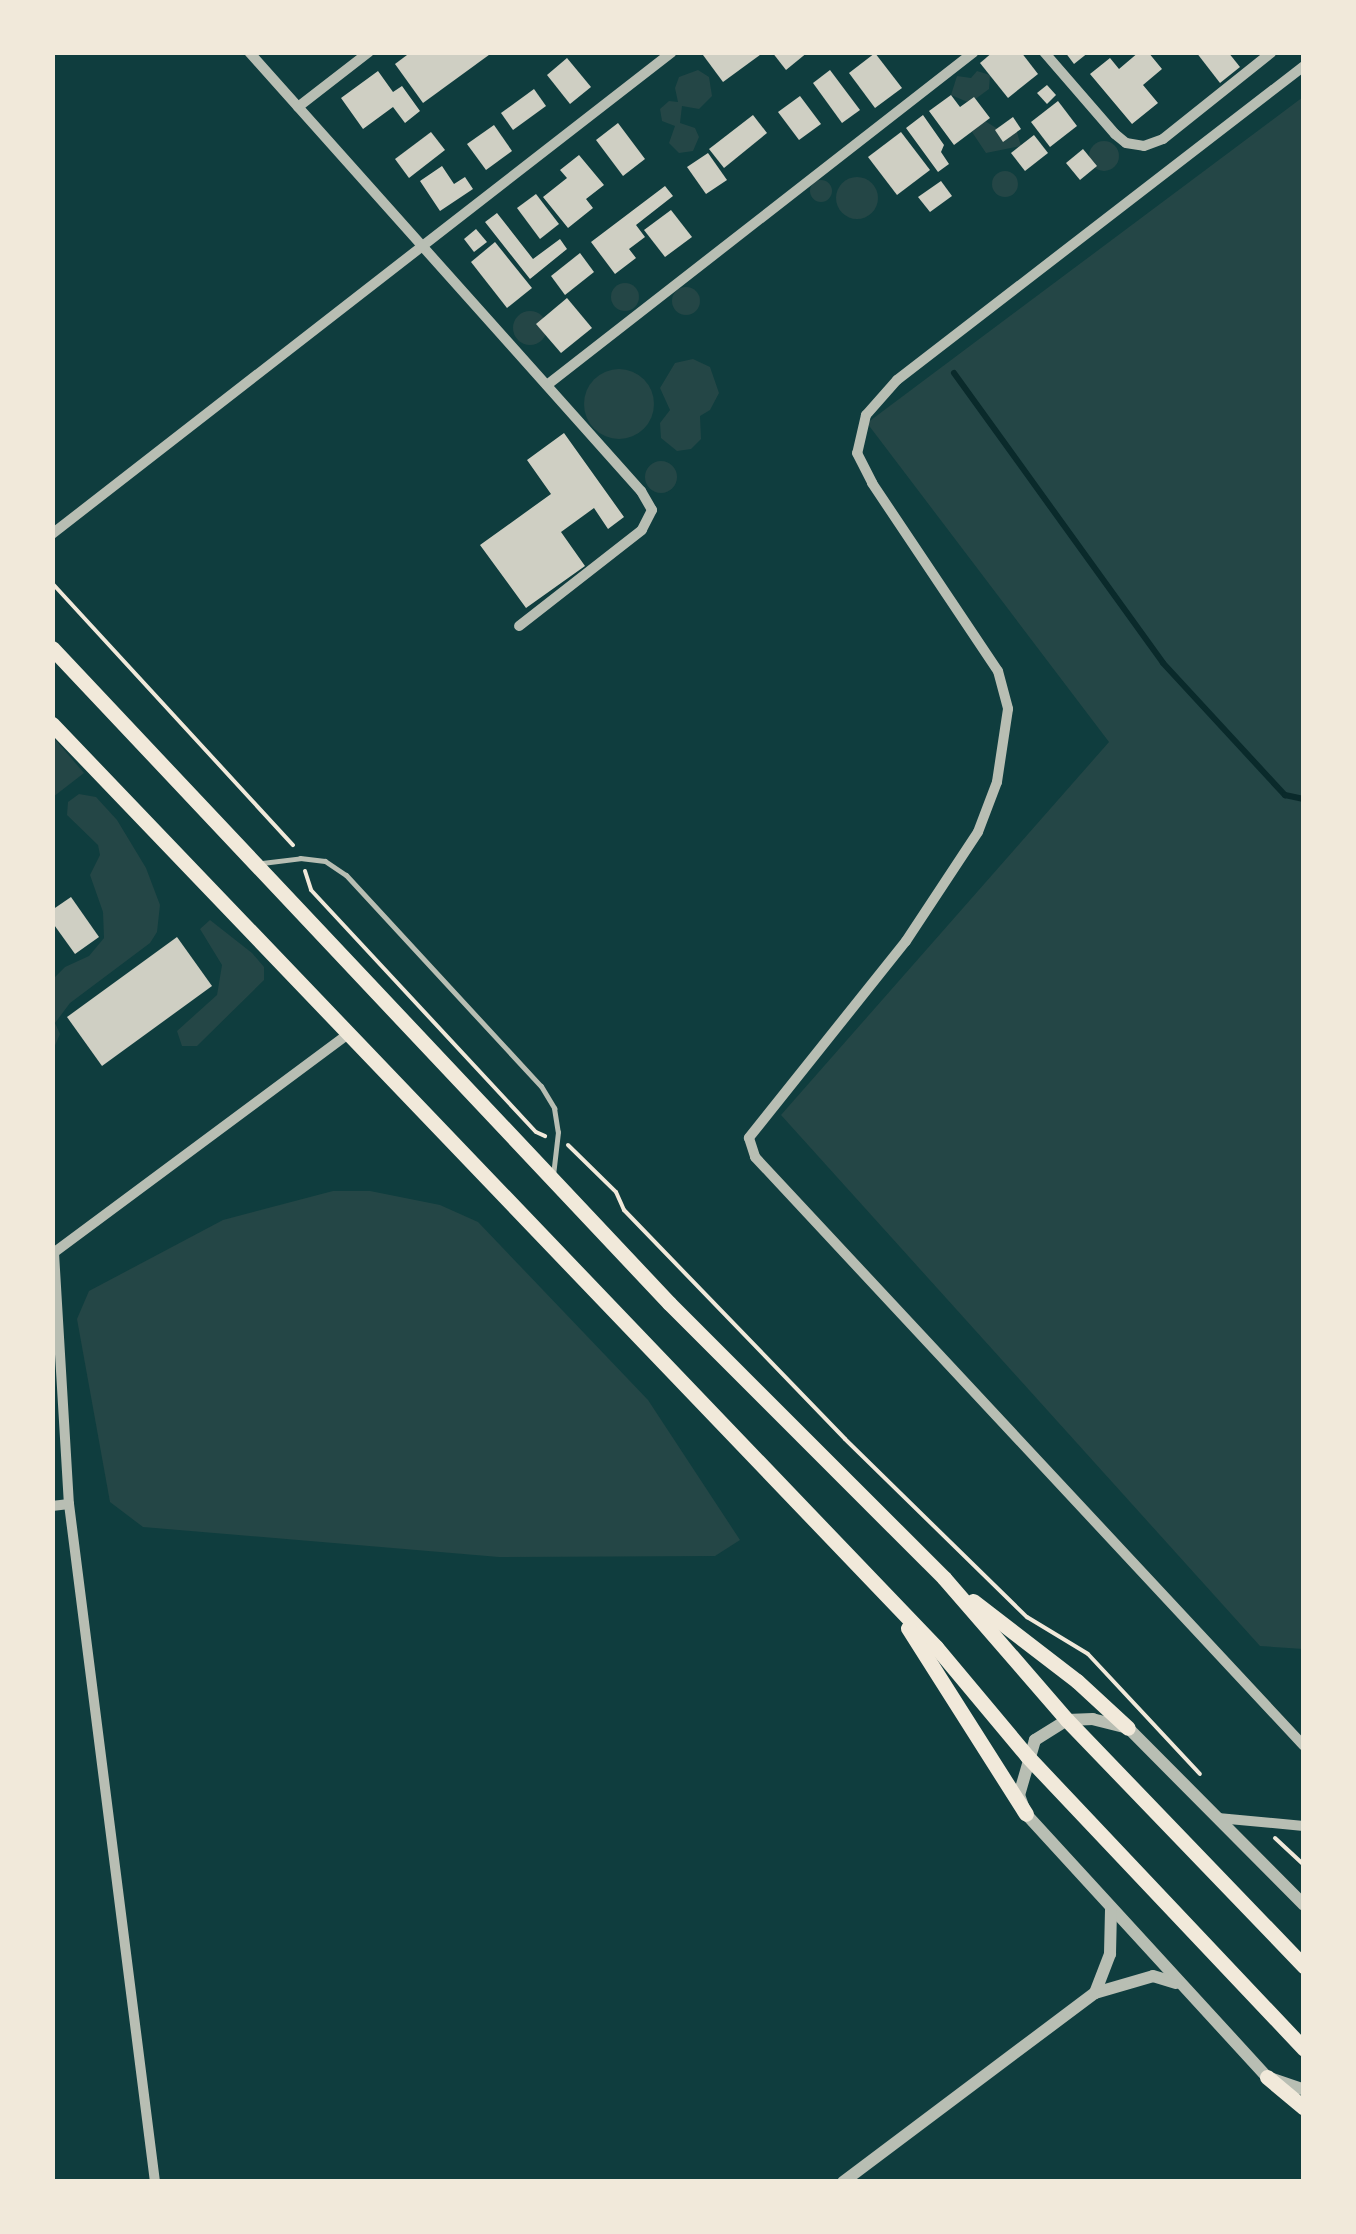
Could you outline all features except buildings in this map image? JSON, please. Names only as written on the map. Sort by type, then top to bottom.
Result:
[{"type":"main road","points":[[52,648],[670,1302],[944,1578],[1067,1720],[1304,1966]]},
{"type":"main road","points":[[52,724],[936,1648],[1027,1756],[1304,2049]]},
{"type":"main road","points":[[944,1578],[1077,1681],[1128,1728]]},
{"type":"main road","points":[[898,1611],[1026,1814]]},
{"type":"main road","points":[[1266,2077],[1304,2108]]},
{"type":"street","points":[[249,52],[641,491],[652,510],[642,530],[519,626]]},
{"type":"street","points":[[298,107],[368,52]]},
{"type":"street","points":[[52,534],[672,52]]},
{"type":"street","points":[[546,385],[974,52]]},
{"type":"street","points":[[1044,52],[1115,134],[1126,143],[1144,146],[1163,138],[1272,52]]},
{"type":"street","points":[[1304,66],[897,380],[866,415],[857,453],[864,468],[998,670],[1008,709],[997,782],[978,832],[906,941],[749,1138],[755,1158],[1304,1746]]},
{"type":"street","points":[[155,2182],[69,1504],[53,1254],[350,1033]]},
{"type":"street","points":[[52,1506],[69,1504]]},
{"type":"street","points":[[1304,1905],[1128,1728],[1093,1719],[1067,1720],[1036,1740],[1027,1756],[1019,1794],[1026,1814],[1266,2077],[1304,2090]]},
{"type":"street","points":[[1218,1818],[1304,1826]]},
{"type":"street","points":[[1095,1993],[1110,1954],[1111,1909]]},
{"type":"street","points":[[843,2182],[1095,1993],[1153,1976],[1179,1984]]},
{"type":"lane","points":[[256,864],[300,858],[324,861],[346,875],[541,1086],[554,1108],[557,1141],[553,1178]]},
{"type":"path","points":[[52,583],[285,836],[300,858],[312,890],[536,1132],[571,1146],[616,1192],[624,1210],[845,1439],[1027,1617],[1088,1654],[1210,1784]]},
{"type":"path","points":[[1260,1822],[1304,1865]]},
{"type":"shaded area","points":[[698,70],[709,77],[712,96],[699,109],[682,106],[680,123],[695,128],[699,137],[693,151],[679,153],[669,143],[675,126],[662,121],[660,109],[669,101],[678,102],[675,88],[679,77]]},
{"type":"shaded area","points":[[977,71],[990,75],[989,89],[970,103],[951,95],[957,76],[971,78]]},
{"type":"shaded area","points":[[1303,97],[1303,1649],[1260,1646],[781,1115],[1109,742],[867,423]]},
{"type":"shaded area","points":[[985,121],[1001,131],[1017,132],[1021,146],[986,153],[972,132]]},
{"type":"shaded area","points":[[1104,141],[1115,145],[1119,156],[1115,167],[1104,171],[1093,167],[1089,156],[1093,145]]},
{"type":"shaded area","points":[[1005,171],[1014,175],[1018,184],[1014,193],[1005,197],[996,193],[992,184],[996,175]]},
{"type":"shaded area","points":[[857,177],[872,183],[878,198],[872,213],[857,219],[842,213],[836,198],[842,183]]},
{"type":"shaded area","points":[[821,180],[829,183],[829,199],[821,202],[813,199],[810,191],[813,183]]},
{"type":"shaded area","points":[[625,283],[635,287],[639,297],[635,307],[625,311],[615,307],[611,297],[615,287]]},
{"type":"shaded area","points":[[686,287],[696,291],[700,301],[696,311],[686,315],[676,311],[672,301],[676,291]]},
{"type":"shaded area","points":[[530,311],[542,316],[547,328],[542,340],[530,345],[518,340],[513,328],[518,316]]},
{"type":"shaded area","points":[[693,359],[710,367],[719,393],[710,410],[700,416],[701,439],[691,449],[677,451],[661,438],[660,423],[670,410],[660,388],[675,363]]},
{"type":"shaded area","points":[[619,369],[644,379],[654,404],[644,429],[619,439],[594,429],[584,404],[594,379]]},
{"type":"shaded area","points":[[661,461],[672,466],[677,477],[672,488],[661,493],[650,488],[645,477],[650,466]]},
{"type":"shaded area","points":[[53,737],[84,773],[52,797]]},
{"type":"shaded area","points":[[79,794],[96,797],[117,820],[146,868],[160,905],[157,932],[150,943],[70,1003],[55,1023],[60,1034],[53,1050],[53,979],[65,967],[89,956],[104,938],[103,912],[90,875],[100,855],[98,845],[67,815],[68,802]]},
{"type":"shaded area","points":[[210,920],[252,953],[264,967],[264,980],[197,1046],[182,1046],[177,1031],[217,995],[222,965],[200,929]]},
{"type":"shaded area","points":[[333,1191],[370,1191],[440,1205],[478,1222],[648,1400],[740,1540],[715,1556],[499,1557],[143,1527],[110,1502],[77,1319],[89,1291],[223,1220]]},
{"type":"waterway","points":[[954,373],[1163,663],[1285,795],[1304,799]]}]
